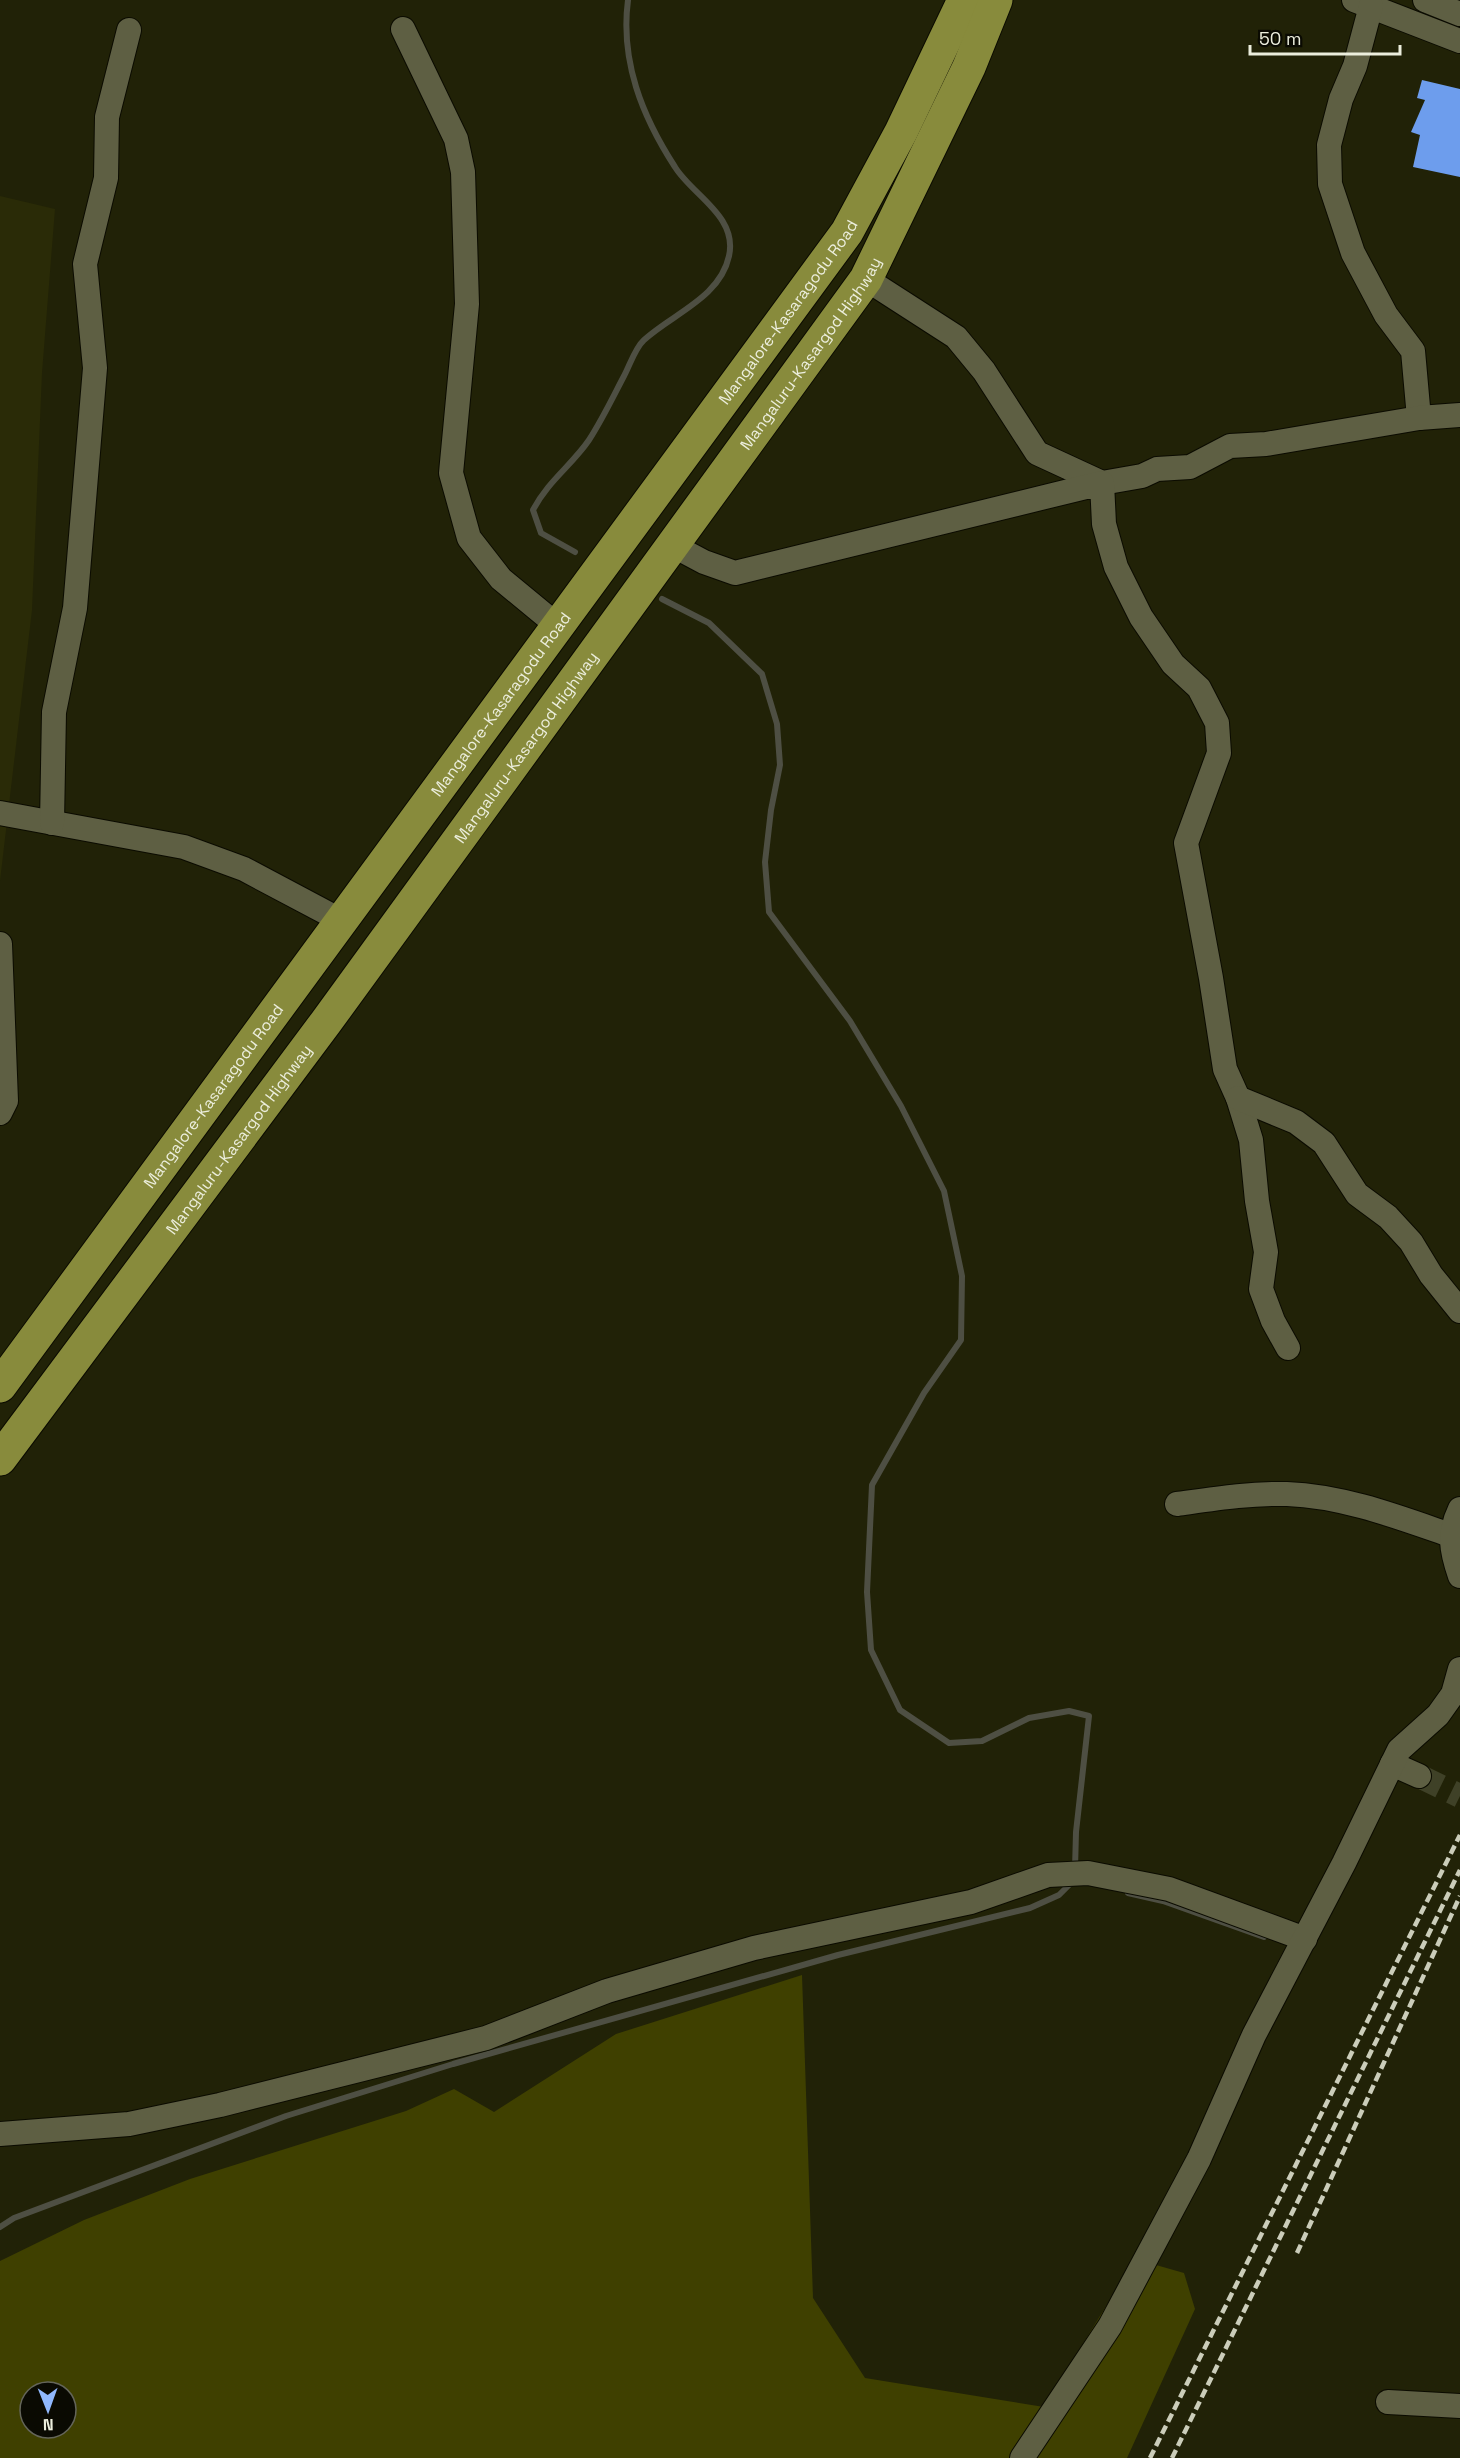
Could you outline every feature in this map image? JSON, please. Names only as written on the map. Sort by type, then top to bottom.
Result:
[{"type":"highway","name":"Mangalore-Kasaragodu Road","points":[[0,1386],[847,232],[901,132],[964,0]]},
{"type":"highway","name":"Mangaluru-Kasargod Highway","points":[[0,1459],[326,1022],[866,279],[969,67],[996,0]]},
{"type":"street","points":[[1425,0],[1460,14]]},
{"type":"street","points":[[1419,418],[1413,351],[1386,315],[1353,253],[1330,184],[1329,145],[1341,99],[1355,66],[1363,3],[1460,41]]},
{"type":"street","points":[[403,29],[456,139],[463,172],[467,304],[451,473],[469,538],[501,579],[558,626]]},
{"type":"street","points":[[52,823],[54,712],[75,608],[95,368],[85,264],[106,178],[107,117],[129,30]]},
{"type":"street","points":[[866,279],[956,337],[984,371],[1037,453],[1102,483]]},
{"type":"street","points":[[672,545],[704,562],[735,573],[1102,483],[1142,476],[1156,469],[1191,467],[1230,446],[1266,444],[1419,418],[1460,415]]},
{"type":"street","points":[[1102,483],[1104,524],[1116,567],[1141,617],[1173,664],[1199,688],[1217,723],[1219,753],[1186,843],[1225,1069],[1238,1098],[1251,1140],[1257,1201],[1266,1252],[1261,1289],[1273,1321],[1288,1348]]},
{"type":"street","points":[[0,813],[184,847],[244,869],[342,921]]},
{"type":"street","points":[[0,944],[6,1101],[0,1113]]},
{"type":"street","points":[[1238,1098],[1296,1122],[1324,1143],[1357,1194],[1388,1218],[1411,1242],[1431,1275],[1460,1311]]},
{"type":"street","points":[[1177,1504],[1230,1496],[1287,1494],[1343,1502],[1450,1535]]},
{"type":"street","points":[[1460,1509],[1450,1535],[1451,1548],[1460,1576]]},
{"type":"street","points":[[1022,2458],[1110,2326],[1199,2158],[1254,2035],[1305,1939],[1399,1750],[1438,1715],[1453,1694],[1460,1669]]},
{"type":"street","points":[[1392,1764],[1419,1776]]},
{"type":"street","points":[[0,2134],[129,2124],[220,2105],[486,2038],[608,1990],[754,1948],[971,1902],[1048,1875],[1076,1873],[1169,1888],[1305,1939]]},
{"type":"street","points":[[1388,2402],[1460,2406]]},
{"type":"shaded area","points":[[0,196],[55,209],[42,373],[32,610],[0,881]]},
{"type":"shaded area","points":[[802,1975],[813,2298],[865,2378],[1044,2407],[1135,2259],[1184,2273],[1195,2309],[1127,2458],[0,2458],[0,2261],[84,2220],[190,2179],[406,2111],[454,2089],[494,2112],[616,2034]]},
{"type":"building","points":[[1422,80],[1460,89],[1460,177],[1413,167],[1420,135],[1411,132],[1425,100],[1417,98]]},
{"type":"waterway","points":[[575,552],[541,533],[533,510],[546,490],[589,440],[641,343],[706,294],[724,271],[729,256],[730,242],[727,229],[712,207],[675,167],[644,108],[636,87],[627,45],[628,0]]},
{"type":"waterway","points":[[662,599],[709,623],[762,674],[777,724],[780,765],[771,810],[765,862],[769,912],[850,1021],[901,1106],[944,1191],[962,1276],[961,1340],[924,1393],[872,1485],[867,1592],[871,1650],[900,1710],[949,1743],[982,1741],[1029,1718],[1069,1711],[1089,1716],[1076,1832],[1075,1869]]},
{"type":"waterway","points":[[0,2227],[14,2218],[286,2116],[453,2064],[838,1955],[1030,1908],[1059,1895],[1072,1882]]},
{"type":"waterway","points":[[1128,1893],[1163,1901],[1264,1937]]},
{"type":"tunnel","points":[[1419,1776],[1460,1796]]},
{"type":"railway","points":[[1150,2458],[1460,1835]]},
{"type":"railway","points":[[1172,2458],[1460,1870]]},
{"type":"railway","points":[[1297,2253],[1460,1896]]}]
